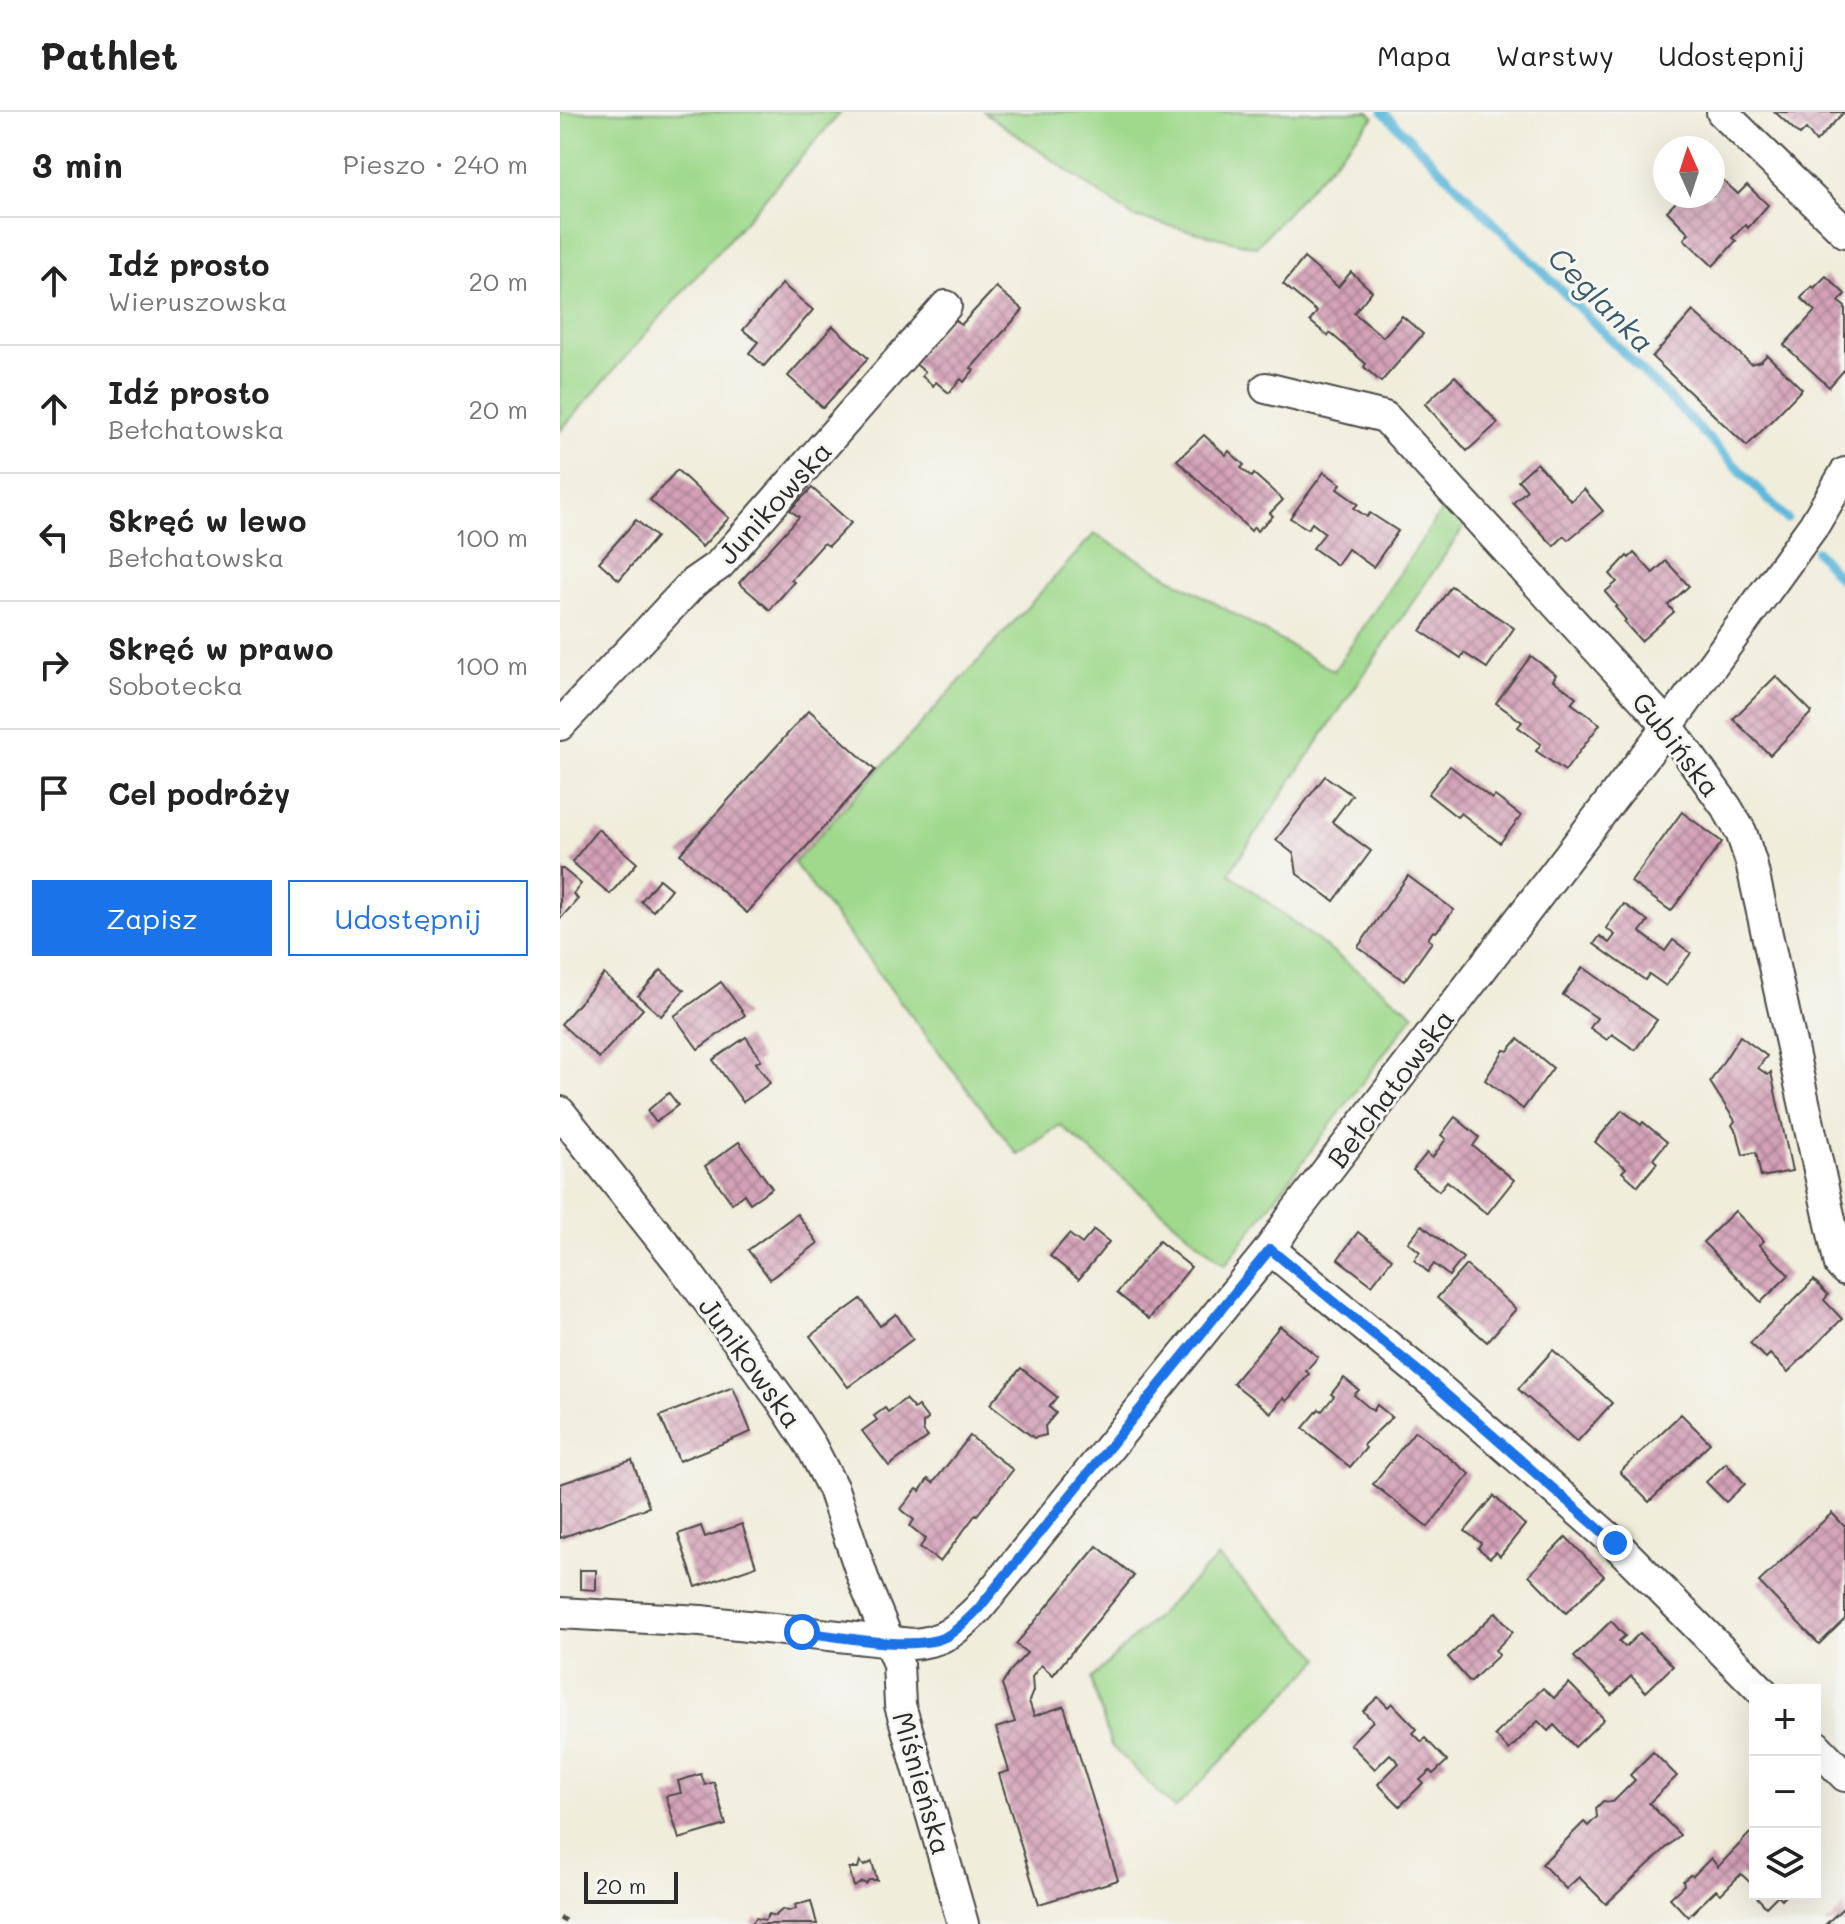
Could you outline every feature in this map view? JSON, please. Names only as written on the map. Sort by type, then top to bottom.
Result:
[{"type":"street","points":[[1722,112],[1845,232]]},
{"type":"street","name":"Junikowska","points":[[560,725],[693,583],[719,565],[946,306]]},
{"type":"street","name":"Gubińska","points":[[1266,388],[1385,417],[1668,726],[1727,808],[1741,832],[1751,862],[1840,1265],[1845,1270]]},
{"type":"street","name":"Bełchatowska","points":[[560,1613],[701,1621],[888,1642],[929,1643],[956,1630],[979,1608],[1270,1249],[1668,726],[1814,525],[1845,473]]},
{"type":"street","name":"Junikowska","points":[[560,1112],[680,1263],[811,1446],[833,1489],[888,1642]]},
{"type":"street","points":[[1270,1249],[1434,1384],[1615,1543],[1755,1684]]},
{"type":"street","name":"Miśnieńska","points":[[888,1642],[898,1664],[900,1705],[963,1924]]},
{"type":"street","points":[[1821,1751],[1845,1776]]},
{"type":"path","points":[[560,1918],[570,1924]]},
{"type":"green space","points":[[560,112],[841,112],[560,431]]},
{"type":"green space","points":[[984,112],[1369,112],[1374,117],[1256,247],[1134,217]]},
{"type":"green space","points":[[1446,504],[1465,525],[1229,873],[1414,1014],[1225,1265],[1060,1125],[1018,1155],[794,863],[1094,534],[1334,671]]},
{"type":"green space","points":[[1218,1557],[1321,1658],[1175,1809],[1111,1745],[1091,1679]]},
{"type":"building","points":[[1775,112],[1844,112],[1816,142],[1806,129],[1800,135]]},
{"type":"building","points":[[1725,182],[1738,194],[1747,185],[1768,205],[1748,228],[1745,225],[1732,238],[1736,241],[1713,266],[1684,239],[1689,233],[1667,211],[1670,208],[1725,208]]},
{"type":"building","points":[[1304,258],[1338,287],[1351,272],[1372,291],[1354,313],[1383,337],[1402,316],[1423,334],[1381,382],[1349,349],[1310,321],[1317,312],[1283,284]]},
{"type":"building","points":[[1826,276],[1845,294],[1839,302],[1845,307],[1845,369],[1829,387],[1784,345],[1815,311],[1801,298]]},
{"type":"building","points":[[782,284],[813,310],[764,366],[749,353],[758,342],[743,330]]},
{"type":"building","points":[[996,287],[1023,310],[971,368],[974,370],[964,382],[961,379],[949,393],[936,382],[933,386],[922,376],[925,372],[913,362],[952,317],[961,325]]},
{"type":"building","points":[[1693,311],[1751,364],[1767,355],[1802,389],[1747,446],[1652,357]]},
{"type":"building","points":[[833,326],[868,358],[823,408],[788,376]]},
{"type":"building","points":[[1455,376],[1498,423],[1467,451],[1425,404]]},
{"type":"building","points":[[1204,435],[1226,455],[1229,451],[1244,465],[1241,468],[1252,477],[1254,474],[1283,500],[1270,513],[1273,516],[1257,531],[1254,527],[1251,531],[1177,460]]},
{"type":"building","points":[[1537,463],[1571,501],[1584,489],[1603,511],[1568,540],[1564,536],[1554,546],[1513,503],[1527,490],[1518,480]]},
{"type":"building","points":[[677,470],[729,518],[702,547],[650,500]]},
{"type":"building","points":[[1324,472],[1341,484],[1337,489],[1358,504],[1354,508],[1367,517],[1370,513],[1398,531],[1373,567],[1348,549],[1337,565],[1313,548],[1325,533],[1312,523],[1308,529],[1290,518]]},
{"type":"building","points":[[812,488],[851,523],[829,546],[824,543],[791,580],[794,582],[770,610],[739,583],[799,517],[790,510]]},
{"type":"building","points":[[636,520],[656,537],[619,580],[599,562]]},
{"type":"building","points":[[1634,553],[1653,573],[1666,561],[1689,586],[1668,605],[1674,612],[1641,641],[1624,622],[1626,620],[1605,592],[1617,582],[1610,574]]},
{"type":"building","points":[[1451,586],[1514,628],[1487,668],[1464,653],[1461,658],[1421,631]]},
{"type":"building","points":[[1531,656],[1556,675],[1553,680],[1576,697],[1571,703],[1600,724],[1565,771],[1536,751],[1541,744],[1518,727],[1522,722],[1496,703]]},
{"type":"building","points":[[1776,676],[1812,712],[1770,755],[1733,719]]},
{"type":"building","points":[[809,710],[875,770],[747,913],[680,854]]},
{"type":"building","points":[[1450,766],[1492,799],[1495,796],[1521,816],[1500,843],[1461,813],[1457,817],[1428,794]]},
{"type":"building","points":[[1325,776],[1352,795],[1332,822],[1371,851],[1334,901],[1297,874],[1294,854],[1276,840]]},
{"type":"building","points":[[1682,812],[1722,842],[1671,911],[1631,882]]},
{"type":"building","points":[[598,829],[637,863],[610,894],[572,862]]},
{"type":"building","points":[[560,869],[581,884],[573,894],[578,899],[560,919]]},
{"type":"building","points":[[1408,876],[1454,910],[1436,932],[1433,931],[1428,939],[1432,942],[1404,981],[1358,947]]},
{"type":"building","points":[[659,879],[671,889],[653,911],[641,901]]},
{"type":"building","points":[[1624,904],[1648,921],[1640,932],[1665,951],[1673,940],[1691,953],[1666,986],[1649,974],[1645,980],[1594,944],[1600,936],[1609,943],[1615,935],[1606,928]]},
{"type":"building","points":[[1583,967],[1657,1020],[1635,1050],[1612,1034],[1607,1040],[1590,1028],[1597,1018],[1563,995]]},
{"type":"building","points":[[661,970],[684,990],[661,1016],[638,996]]},
{"type":"building","points":[[604,974],[643,1009],[599,1058],[561,1024]]},
{"type":"building","points":[[721,982],[745,1015],[698,1049],[674,1016]]},
{"type":"building","points":[[1740,1036],[1767,1056],[1758,1068],[1768,1075],[1771,1072],[1792,1171],[1761,1177],[1756,1152],[1743,1155],[1732,1125],[1735,1121],[1710,1082]]},
{"type":"building","points":[[746,1037],[761,1059],[756,1063],[770,1083],[743,1102],[713,1060]]},
{"type":"building","points":[[1518,1039],[1553,1068],[1523,1109],[1485,1080],[1504,1050],[1508,1051]]},
{"type":"building","points":[[669,1093],[678,1105],[656,1122],[647,1111]]},
{"type":"building","points":[[1622,1110],[1667,1142],[1653,1159],[1657,1163],[1638,1186],[1622,1172],[1626,1168],[1595,1142]]},
{"type":"building","points":[[1455,1117],[1479,1137],[1473,1146],[1514,1180],[1487,1214],[1447,1181],[1439,1191],[1413,1170],[1427,1153],[1432,1158],[1446,1139],[1441,1135]]},
{"type":"building","points":[[739,1142],[772,1188],[750,1203],[744,1194],[732,1203],[705,1166]]},
{"type":"building","points":[[1735,1211],[1764,1241],[1759,1245],[1789,1275],[1761,1302],[1703,1242]]},
{"type":"building","points":[[797,1214],[818,1243],[770,1279],[748,1250]]},
{"type":"building","points":[[1422,1225],[1463,1258],[1449,1276],[1434,1264],[1428,1272],[1414,1260],[1420,1252],[1408,1242]]},
{"type":"building","points":[[1094,1230],[1109,1242],[1079,1279],[1050,1256],[1069,1234],[1082,1244]]},
{"type":"building","points":[[1358,1232],[1392,1259],[1372,1285],[1338,1259]]},
{"type":"building","points":[[1159,1241],[1191,1267],[1149,1319],[1117,1293]]},
{"type":"building","points":[[1466,1265],[1516,1309],[1487,1342],[1437,1298]]},
{"type":"building","points":[[1814,1280],[1828,1295],[1824,1300],[1842,1319],[1788,1372],[1770,1354],[1766,1358],[1750,1343]]},
{"type":"building","points":[[861,1299],[880,1326],[896,1314],[913,1339],[848,1387],[810,1336]]},
{"type":"building","points":[[1280,1326],[1318,1357],[1306,1371],[1309,1374],[1287,1401],[1283,1398],[1271,1413],[1233,1383]]},
{"type":"building","points":[[1553,1350],[1612,1403],[1577,1442],[1518,1389]]},
{"type":"building","points":[[1021,1368],[1057,1397],[1049,1407],[1056,1413],[1045,1426],[1046,1435],[1034,1438],[990,1404]]},
{"type":"building","points":[[1344,1378],[1359,1390],[1354,1395],[1373,1411],[1377,1405],[1392,1417],[1363,1445],[1366,1448],[1350,1467],[1303,1428],[1319,1409],[1322,1411]]},
{"type":"building","points":[[733,1387],[751,1432],[679,1461],[660,1416]]},
{"type":"building","points":[[905,1399],[914,1409],[918,1406],[928,1419],[923,1423],[923,1431],[928,1437],[889,1466],[862,1431],[877,1420],[874,1416],[885,1408],[888,1412]]},
{"type":"building","points":[[1681,1414],[1710,1443],[1649,1502],[1620,1472]]},
{"type":"building","points":[[1415,1431],[1470,1474],[1428,1527],[1373,1484]]},
{"type":"building","points":[[970,1436],[1013,1470],[940,1562],[920,1547],[926,1539],[910,1526],[914,1520],[901,1509],[928,1479],[933,1483]]},
{"type":"building","points":[[632,1460],[649,1507],[560,1538],[560,1484]]},
{"type":"building","points":[[1726,1463],[1745,1484],[1726,1502],[1706,1482]]},
{"type":"building","points":[[1494,1496],[1525,1525],[1500,1556],[1496,1552],[1490,1558],[1478,1548],[1481,1543],[1465,1531]]},
{"type":"building","points":[[1832,1513],[1845,1527],[1845,1619],[1819,1644],[1759,1582]]},
{"type":"building","points":[[742,1524],[756,1566],[696,1587],[678,1534],[701,1526],[705,1537]]},
{"type":"building","points":[[1566,1537],[1604,1576],[1566,1613],[1529,1575]]},
{"type":"building","points":[[1097,1546],[1134,1576],[1053,1675],[1041,1665],[1032,1677],[1033,1691],[1029,1701],[1034,1716],[1064,1706],[1118,1880],[1039,1904],[999,1774],[1009,1771],[996,1728],[1015,1722],[1002,1685],[1027,1653],[1016,1644]]},
{"type":"building","points":[[580,1570],[596,1570],[596,1590],[580,1589]]},
{"type":"building","points":[[1496,1612],[1513,1632],[1495,1650],[1499,1655],[1470,1682],[1448,1657]]},
{"type":"building","points":[[1611,1621],[1625,1636],[1619,1641],[1625,1647],[1640,1633],[1673,1666],[1646,1692],[1631,1676],[1612,1695],[1574,1657]]},
{"type":"building","points":[[1569,1683],[1604,1719],[1575,1747],[1554,1725],[1548,1731],[1538,1721],[1509,1750],[1495,1735],[1543,1688],[1554,1698]]},
{"type":"building","points":[[1378,1697],[1388,1707],[1392,1703],[1417,1729],[1413,1733],[1422,1742],[1425,1738],[1447,1761],[1433,1774],[1430,1771],[1420,1780],[1423,1783],[1400,1806],[1378,1784],[1399,1763],[1390,1754],[1375,1769],[1350,1744],[1373,1721],[1363,1711]]},
{"type":"building","points":[[1653,1752],[1677,1776],[1649,1803],[1680,1835],[1606,1904],[1579,1877],[1566,1889],[1542,1864],[1584,1822],[1588,1826],[1597,1817],[1596,1808],[1603,1801],[1613,1802],[1635,1780],[1630,1775]]},
{"type":"building","points":[[701,1774],[705,1785],[714,1782],[726,1825],[679,1839],[666,1796],[681,1793],[678,1781]]},
{"type":"building","points":[[1749,1834],[1749,1881],[1741,1874],[1721,1894],[1716,1890],[1688,1917],[1670,1898],[1684,1885],[1683,1881],[1693,1876],[1711,1858],[1718,1867]]},
{"type":"building","points":[[860,1861],[864,1866],[872,1862],[877,1880],[869,1880],[866,1884],[862,1882],[854,1887],[849,1868],[858,1868]]},
{"type":"building","points":[[1760,1900],[1773,1900],[1766,1907]]},
{"type":"building","points":[[811,1901],[817,1924],[751,1924],[756,1918],[765,1920],[769,1914],[775,1916],[783,1909],[796,1909],[795,1905]]},
{"type":"building","points":[[1845,1906],[1845,1924],[1826,1924]]},
{"type":"waterway","name":"Ceglanka","points":[[1383,112],[1787,519]]},
{"type":"waterway","name":"Ceglanka","points":[[1816,551],[1845,585]]},
{"type":"route","points":[[802,1632],[911,1644],[929,1643],[956,1630],[979,1608],[1270,1249],[1434,1384],[1615,1543]]}]
